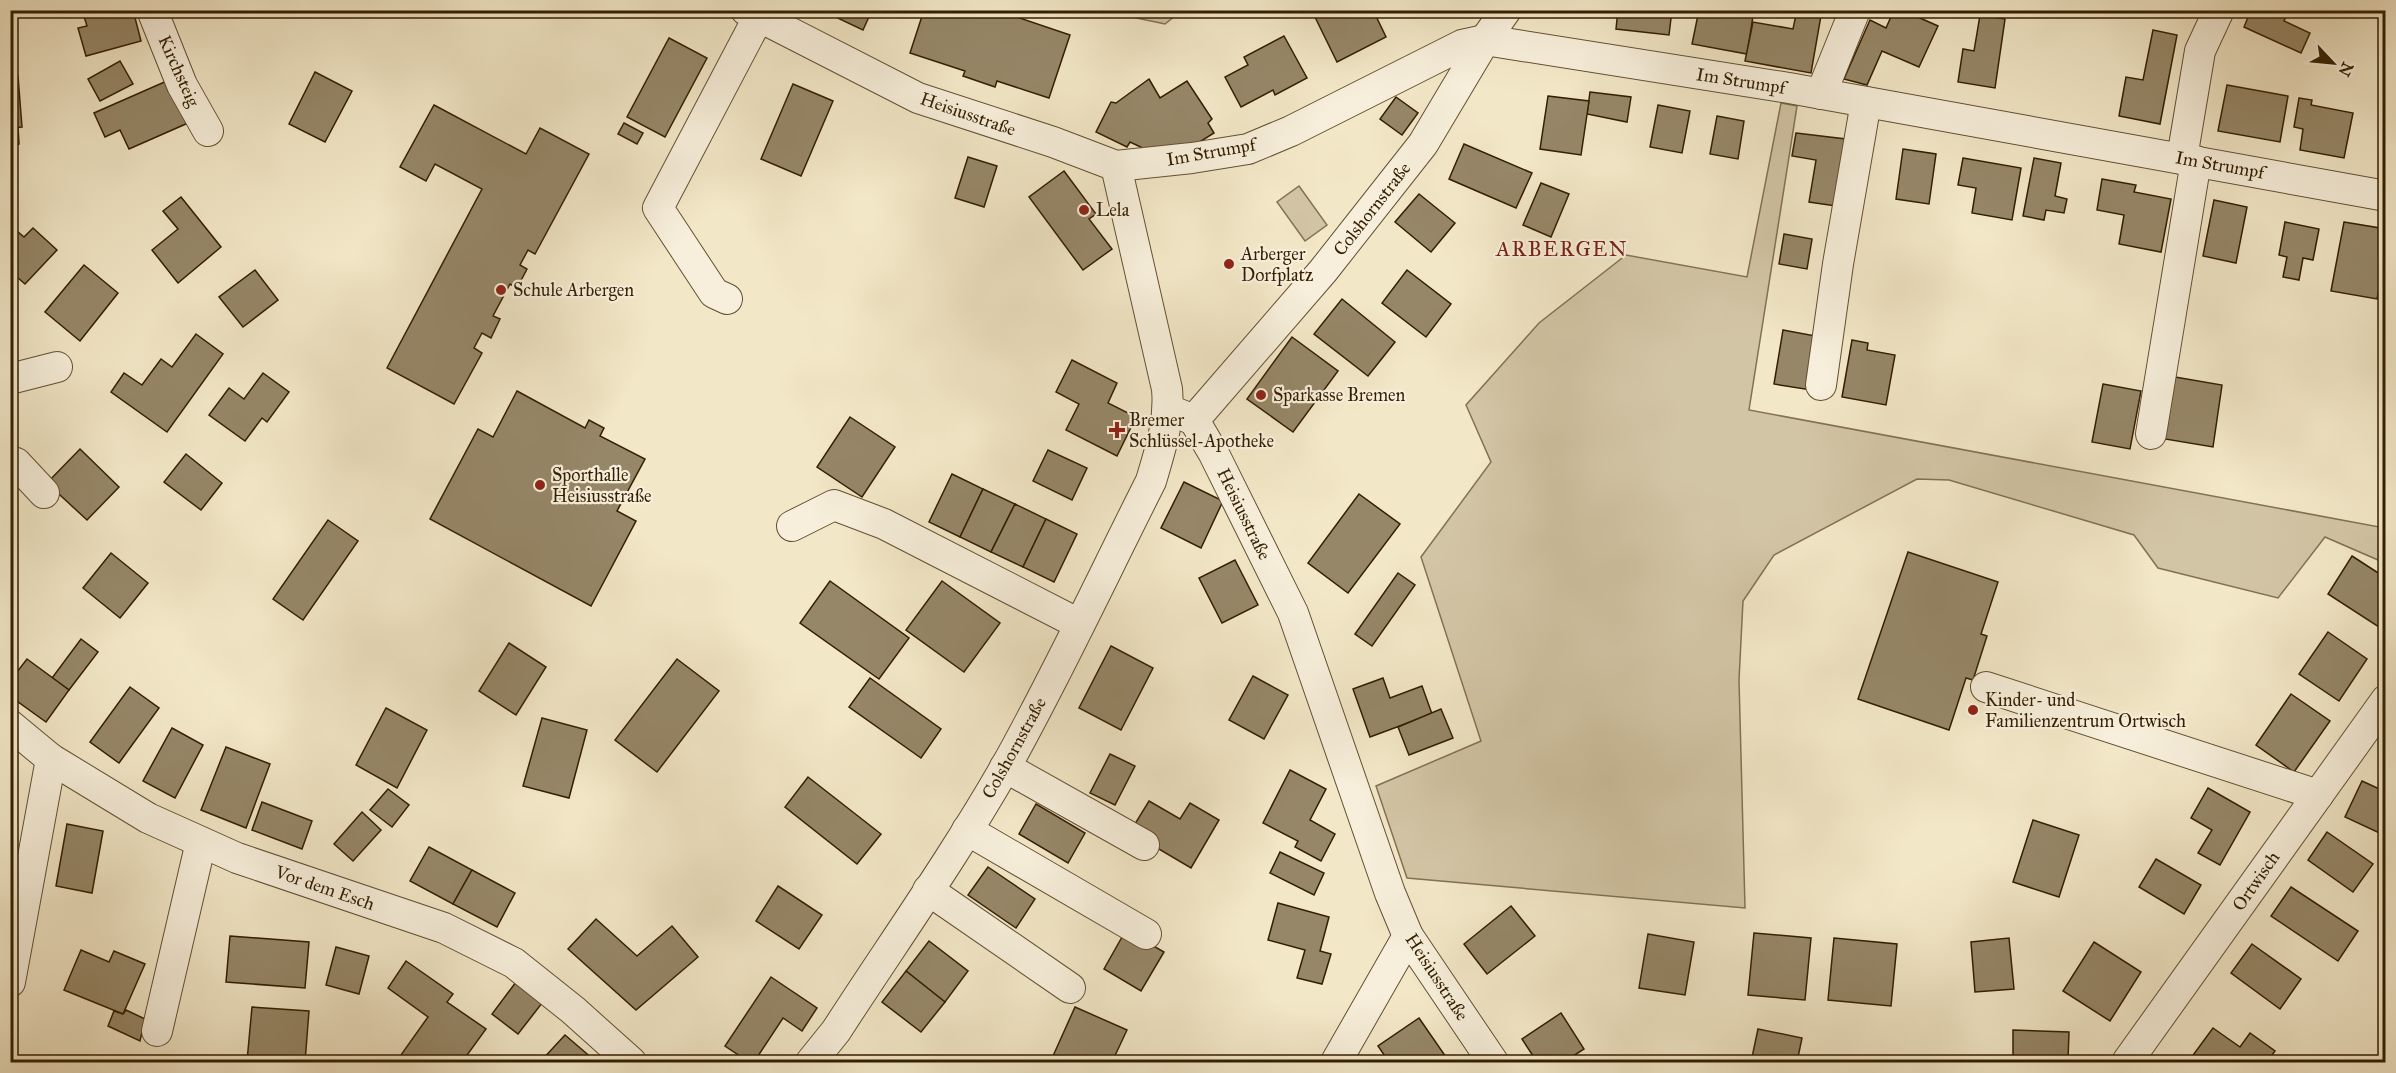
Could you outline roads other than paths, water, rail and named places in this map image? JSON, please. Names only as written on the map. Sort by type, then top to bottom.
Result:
[{"type":"street","name":"Kirchsteig","points":[[152,10],[182,85],[208,130]]},
{"type":"street","name":"Colshornstraße","points":[[811,1062],[836,1030],[967,830],[1005,767],[1150,481],[1163,441],[1182,415],[1323,271],[1423,144],[1485,40],[1506,10]]},
{"type":"street","points":[[1821,94],[1855,10]]},
{"type":"street","points":[[2151,434],[2189,160],[2200,51],[2219,10]]},
{"type":"street","points":[[727,299],[714,292],[658,208],[752,13]]},
{"type":"street","name":"Heisiusstraße","points":[[752,13],[918,98],[1053,142],[1116,166],[1167,389],[1182,415],[1214,454],[1293,613],[1390,893],[1408,936],[1493,1062]]},
{"type":"street","name":"Im Strumpf","points":[[1116,166],[1248,149],[1291,131],[1462,45],[1485,40],[1821,94],[2385,196]]},
{"type":"street","points":[[1821,385],[1838,264],[1866,102]]},
{"type":"street","points":[[10,380],[57,367]]},
{"type":"street","points":[[10,461],[16,463],[44,493]]},
{"type":"street","points":[[792,526],[834,505],[884,524],[1079,624]]},
{"type":"street","points":[[1986,687],[2318,795]]},
{"type":"street","name":"Ortwisch","points":[[2127,1062],[2385,700]]},
{"type":"street","name":"Vor dem Esch","points":[[10,725],[51,759],[148,818],[237,858],[444,928],[514,963],[573,1010],[631,1062]]},
{"type":"street","points":[[10,982],[51,759]]},
{"type":"street","points":[[1005,767],[1144,845]]},
{"type":"street","points":[[967,830],[1146,934]]},
{"type":"street","points":[[157,1031],[201,842]]},
{"type":"street","points":[[928,890],[1070,988]]},
{"type":"street","points":[[1336,1062],[1408,936]]},
{"type":"place","name":"Lela","points":[[1084,210]]},
{"type":"place","name":"Arberger Dorfplatz","points":[[1229,264]]},
{"type":"place","name":"Schule Arbergen","points":[[501,290]]},
{"type":"place","name":"Sparkasse Bremen","points":[[1261,395]]},
{"type":"place","name":"Bremer Schlüssel-Apotheke","points":[[1117,430]]},
{"type":"place","name":"Sporthalle Heisiusstraße","points":[[540,485]]},
{"type":"place","name":"Kinder- und Familienzentrum Ortwisch","points":[[1973,710]]},
{"type":"district","name":"ARBERGEN","points":[[1562,249]]}]
